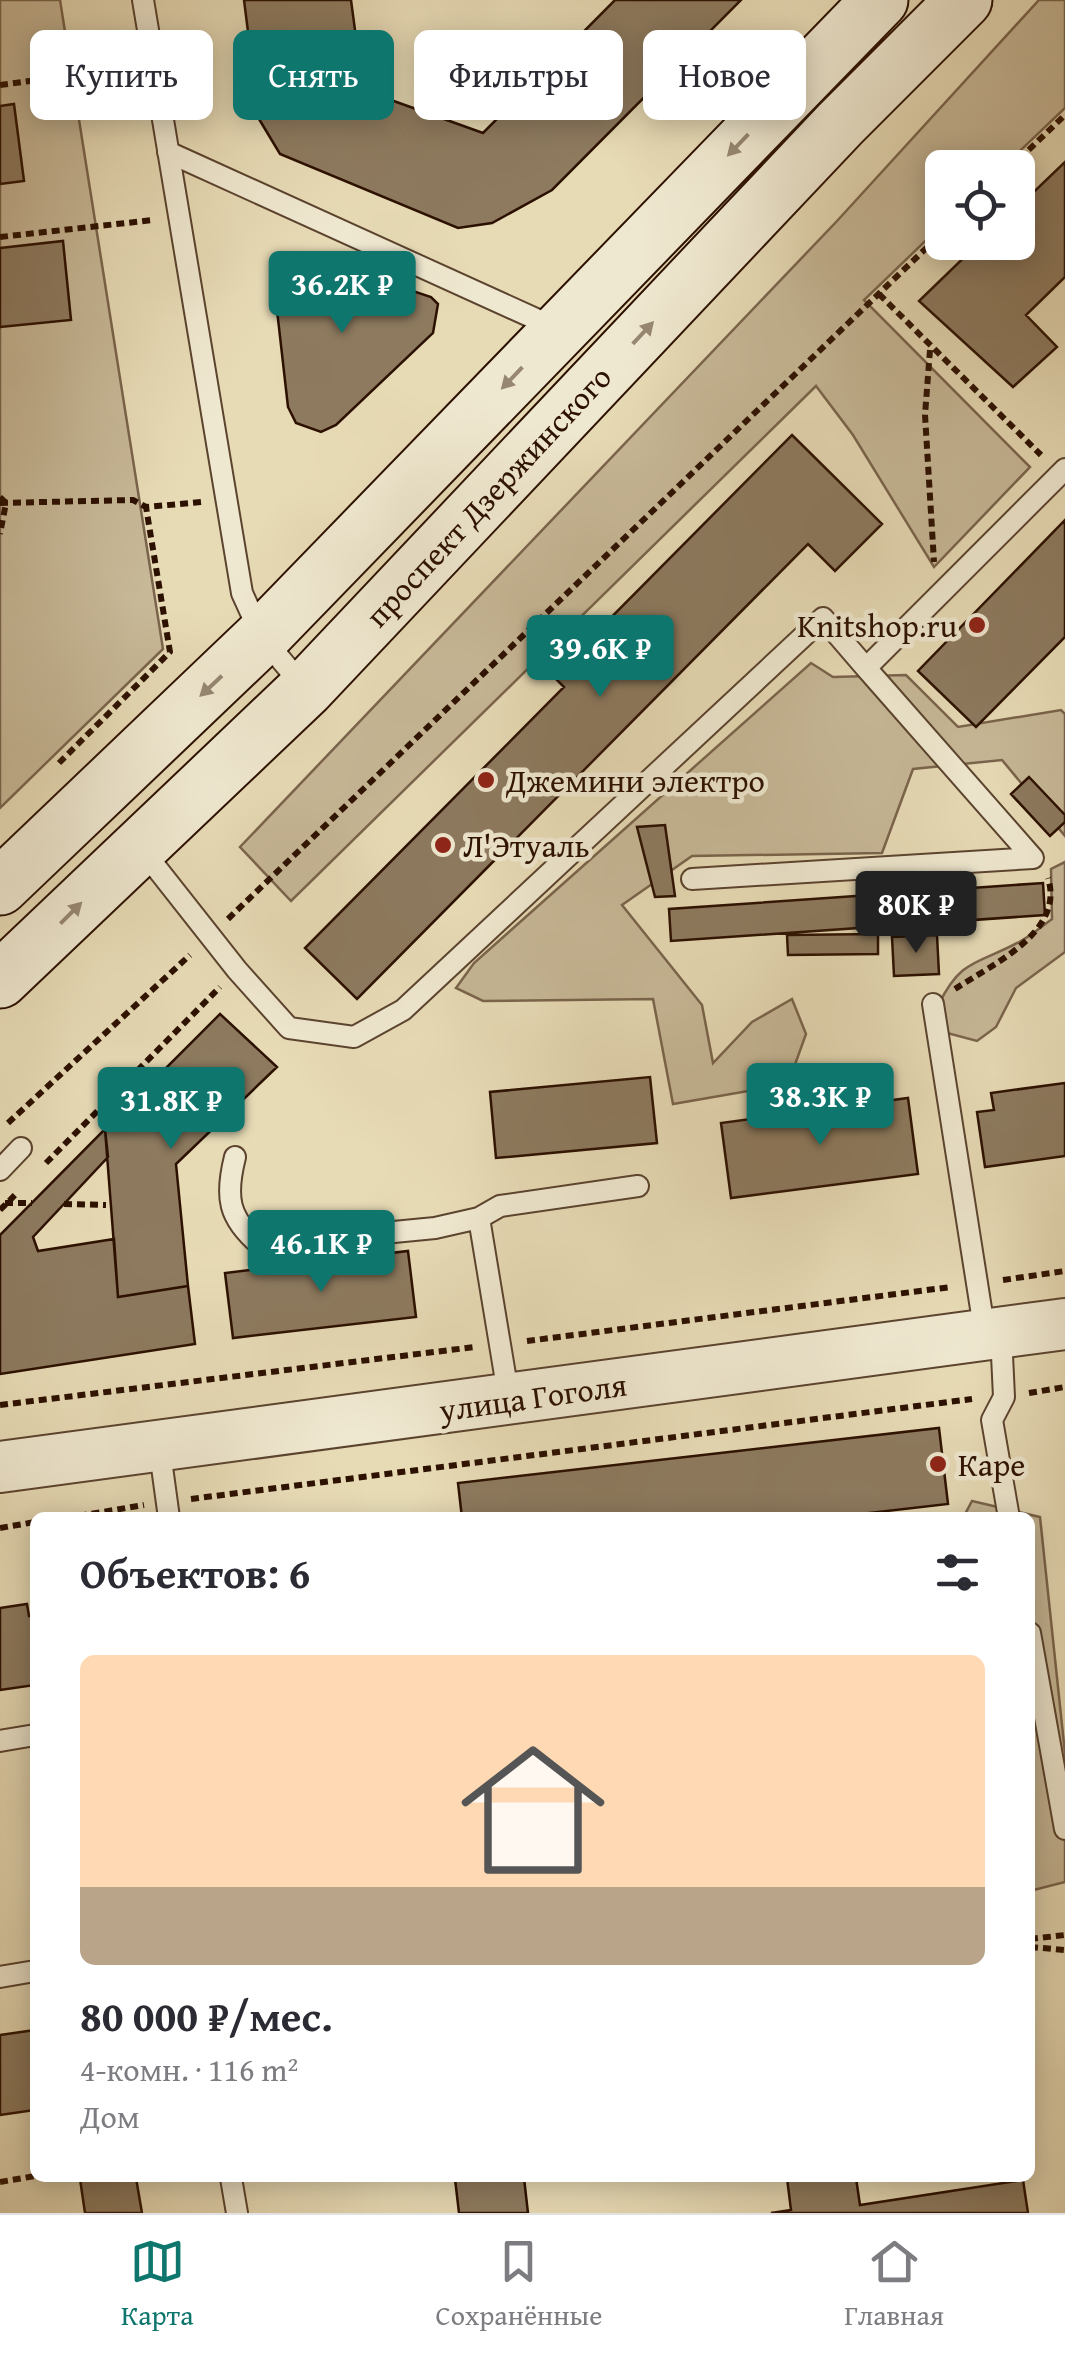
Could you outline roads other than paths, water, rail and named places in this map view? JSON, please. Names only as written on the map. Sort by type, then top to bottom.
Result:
[{"type":"main road","name":"проспект Дзержинского","points":[[0,887],[262,637],[880,0]]},
{"type":"main road","name":"проспект Дзержинского","points":[[0,980],[306,689],[840,124],[964,0]]},
{"type":"street","name":"улица Гоголя","points":[[0,1466],[1065,1324]]},
{"type":"lane","points":[[143,0],[242,593],[262,637],[306,689]]},
{"type":"lane","points":[[168,152],[558,329]]},
{"type":"lane","points":[[866,668],[1063,471]]},
{"type":"lane","points":[[138,845],[236,970],[289,1028],[354,1037],[403,1010],[823,618],[1033,858],[692,879]]},
{"type":"lane","points":[[934,1004],[977,1284],[993,1333],[1004,1397],[992,1420],[1009,1512]]},
{"type":"lane","points":[[0,1170],[22,1148]]},
{"type":"lane","points":[[235,1157],[228,1185],[229,1209],[238,1227],[260,1246],[435,1228],[479,1218],[500,1206],[638,1186]]},
{"type":"lane","points":[[479,1218],[509,1401]]},
{"type":"lane","points":[[158,1443],[168,1510]]},
{"type":"lane","points":[[1035,1661],[1065,1830]]},
{"type":"lane","points":[[0,1741],[30,1737]]},
{"type":"lane","points":[[0,1977],[30,1971]]},
{"type":"lane","points":[[232,2182],[237,2213]]},
{"type":"place","name":"Knitshop.ru","points":[[977,625]]},
{"type":"place","name":"Джемини электро","points":[[486,780]]},
{"type":"place","name":"Л'Этуаль","points":[[443,845]]},
{"type":"place","name":"Каре","points":[[938,1464]]}]
